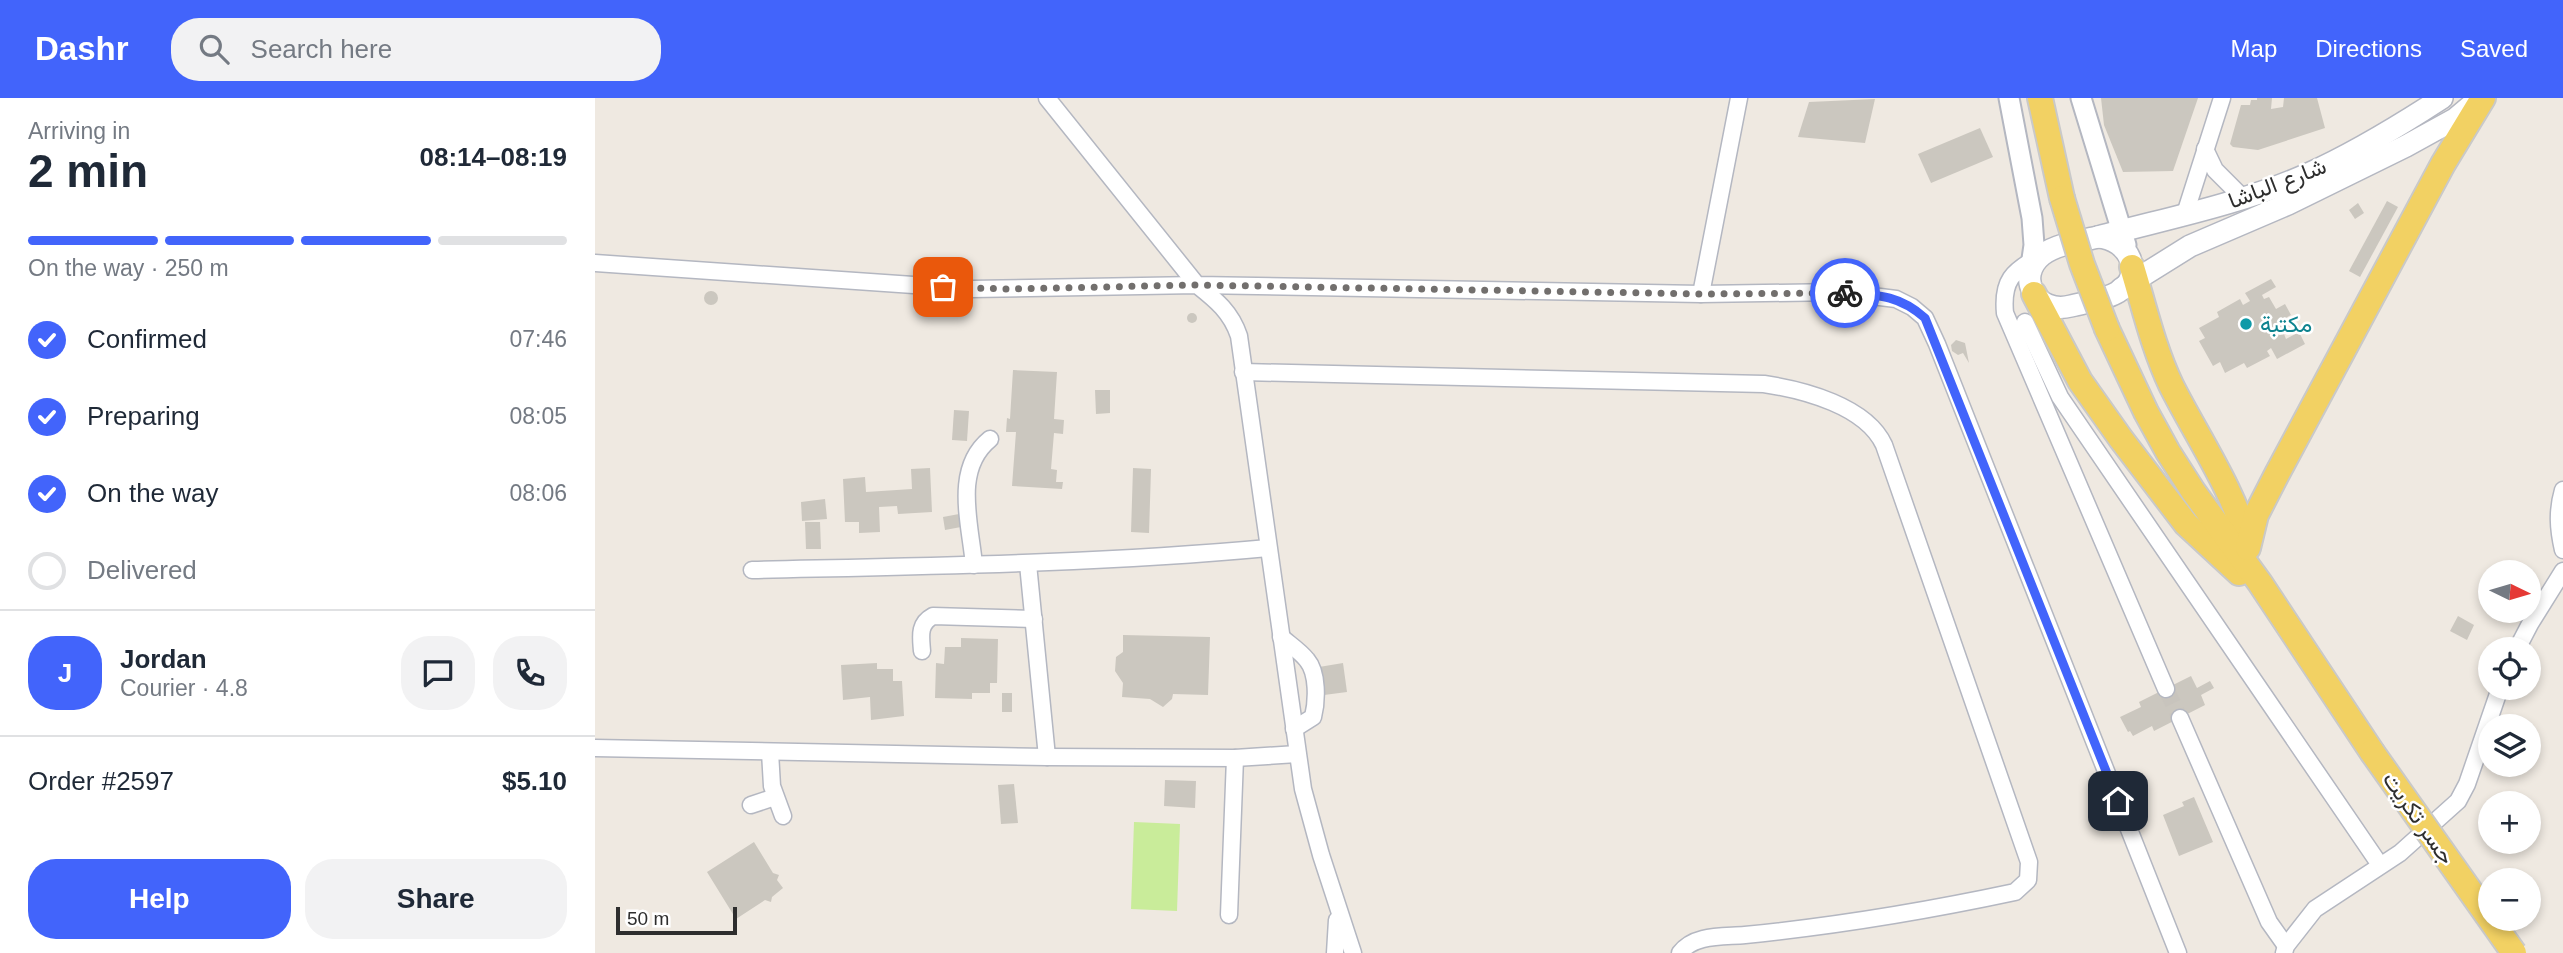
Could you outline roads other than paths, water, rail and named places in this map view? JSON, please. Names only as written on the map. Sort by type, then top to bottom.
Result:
[{"type":"main road","points":[[2040,98],[2062,198],[2082,264],[2107,329],[2145,412],[2193,491],[2283,618]]},
{"type":"main road","name":"شارع الباشا","points":[[2035,294],[2098,237],[2243,198],[2307,174],[2380,138],[2442,98]]},
{"type":"main road","points":[[2283,618],[2245,578],[2195,533],[2171,505],[2080,382],[2035,294],[2109,296],[2130,273],[2288,204],[2406,146],[2455,119],[2481,98]]},
{"type":"main road","points":[[2248,548],[2256,515],[2277,474],[2481,98]]},
{"type":"main road","points":[[2098,237],[2118,241],[2160,359],[2239,513],[2251,562],[2260,583]]},
{"type":"main road","name":"جسر تكريت","points":[[2283,618],[2372,752],[2514,953]]},
{"type":"street","points":[[1047,98],[1197,285],[1227,310],[1239,336],[1303,789],[1353,953]]},
{"type":"street","points":[[1701,294],[1739,98]]},
{"type":"street","points":[[2009,98],[2032,219],[2035,294],[2060,397],[2380,865]]},
{"type":"street","points":[[2081,98],[2122,230],[2130,273]]},
{"type":"street","points":[[2185,214],[2222,98]]},
{"type":"street","points":[[2205,149],[2215,170],[2243,198]]},
{"type":"street","points":[[595,263],[832,277],[971,289],[1197,285],[1701,294],[1840,292],[1879,295],[1904,303],[1925,318],[2178,953]]},
{"type":"street","points":[[2035,294],[2166,688]]},
{"type":"street","points":[[1243,372],[1764,384],[1805,394],[1847,410],[1866,419],[1874,427],[1884,445],[2029,862],[2028,880],[2015,892],[1940,907],[1830,925],[1699,939],[1686,945],[1680,953]]},
{"type":"street","points":[[974,565],[967,474],[975,454],[990,439]]},
{"type":"street","points":[[2563,490],[2558,509],[2563,550]]},
{"type":"street","points":[[752,570],[1115,561],[1268,548]]},
{"type":"street","points":[[1028,564],[1047,757]]},
{"type":"street","points":[[2523,637],[2563,571]]},
{"type":"street","points":[[922,652],[921,630],[925,621],[933,616],[1034,619]]},
{"type":"street","points":[[1281,636],[1308,661],[1317,702],[1313,717],[1294,729]]},
{"type":"street","points":[[2180,718],[2266,915],[2285,949],[2315,909],[2400,853],[2458,801],[2496,700]]},
{"type":"street","points":[[595,748],[1047,757],[1235,758],[1297,754]]},
{"type":"street","points":[[770,752],[770,774],[783,816]]},
{"type":"street","points":[[1229,915],[1235,758]]},
{"type":"street","points":[[751,805],[775,797]]},
{"type":"street","points":[[1335,953],[1338,911]]},
{"type":"tunnel","points":[[2166,689],[2180,718]]},
{"type":"place","name":"مكتبة","points":[[2246,324]]}]
